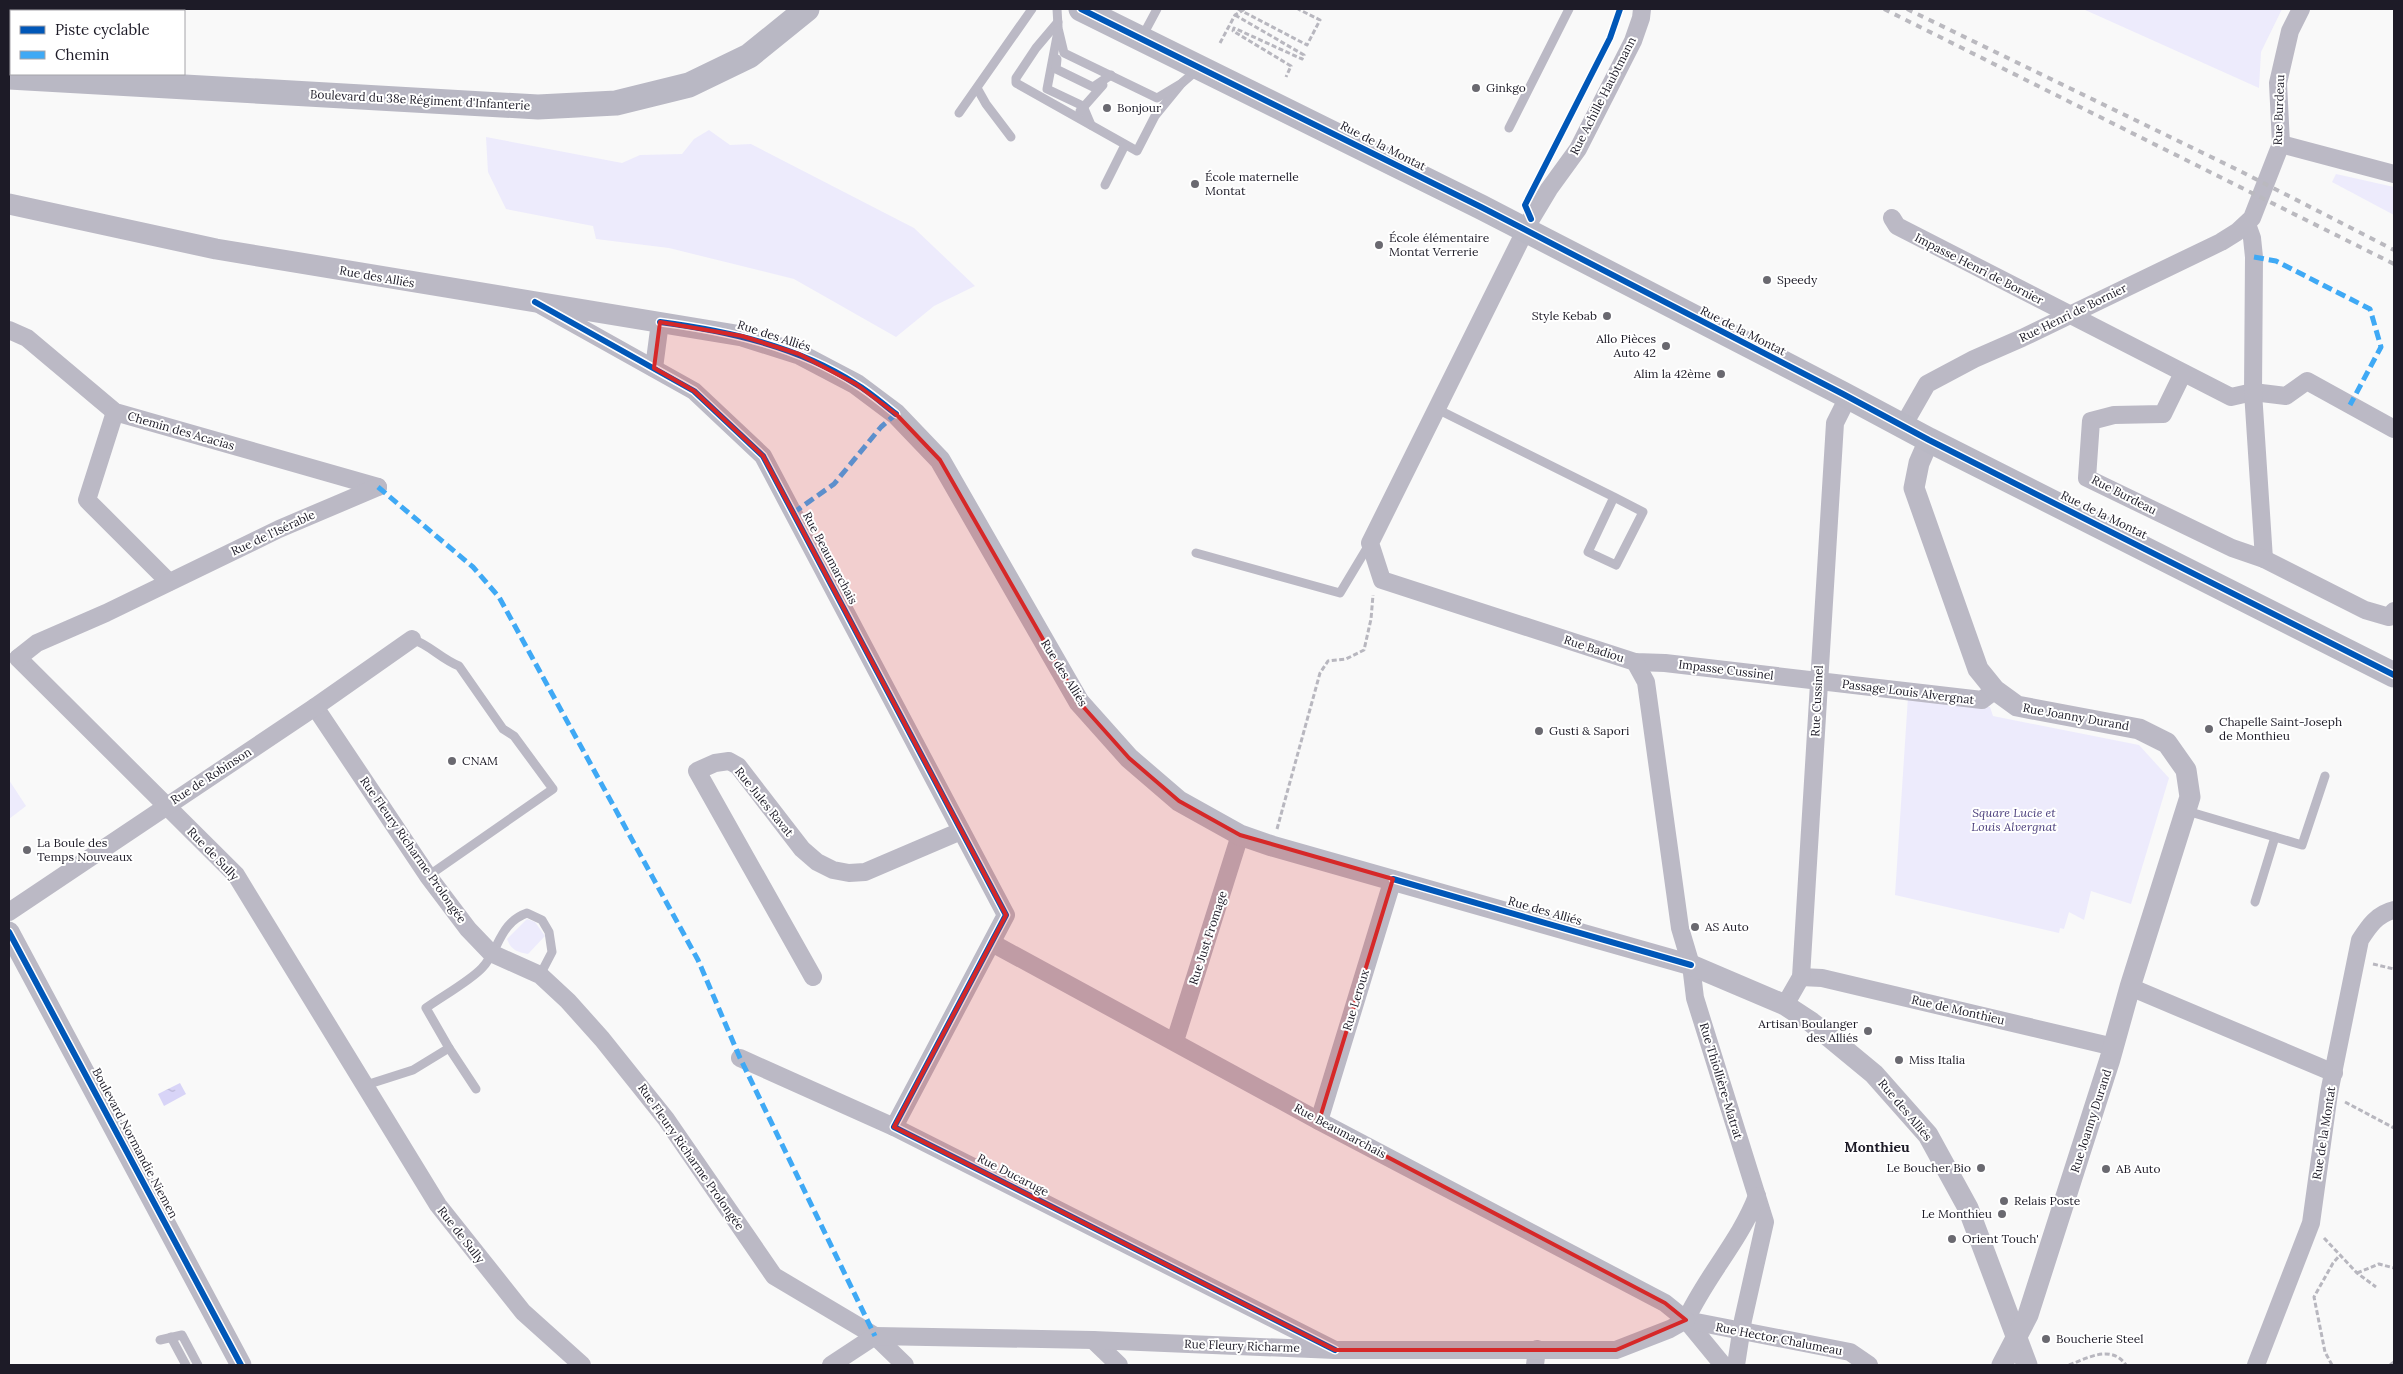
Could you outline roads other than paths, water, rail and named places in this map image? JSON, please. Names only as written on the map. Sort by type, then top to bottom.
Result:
[{"type":"main road","name":"Boulevard du 38e Régiment d'Infanterie","points":[[9,77],[538,107],[616,103],[690,85],[749,56],[807,9]]},
{"type":"main road","name":"Rue de la Montat","points":[[1081,9],[1201,67],[1525,230],[1928,440],[2394,674]]},
{"type":"street","name":"Rue Achille Haubtmann","points":[[1525,230],[1549,189],[1578,149],[1633,41],[1642,9]]},
{"type":"street","name":"Rue Burdeau","points":[[2251,218],[2279,149],[2278,83],[2290,31],[2300,9]]},
{"type":"street","points":[[2279,149],[2394,174]]},
{"type":"street","name":"Rue des Alliés","points":[[9,204],[216,250],[742,336],[799,354],[856,384],[896,414],[940,460],[1079,702],[1129,758],[1179,801],[1240,835],[1272,846],[1690,965],[1785,1005],[1812,1022],[1874,1074],[1928,1135],[1968,1208],[2027,1365]]},
{"type":"street","name":"Impasse Henri de Bornier","points":[[1892,218],[1896,226],[2068,316],[2231,397],[2253,392]]},
{"type":"street","points":[[2251,218],[2254,257],[2253,392],[2264,559]]},
{"type":"street","name":"Rue Henri de Bornier","points":[[1903,426],[1927,384],[1974,359],[2221,242],[2251,218]]},
{"type":"street","points":[[1370,543],[1525,230]]},
{"type":"street","name":"Rue Beaumarchais","points":[[535,302],[694,391],[763,456],[1006,915],[992,943],[1319,1121],[1665,1303],[1686,1320],[1723,1365]]},
{"type":"street","points":[[654,368],[660,322]]},
{"type":"street","name":"Chemin des Acacias","points":[[9,330],[27,338],[115,412],[378,488]]},
{"type":"street","name":"Rue Burdeau","points":[[2183,373],[2163,414],[2114,415],[2091,421],[2087,478],[2232,548],[2264,559],[2365,610],[2392,616]]},
{"type":"street","points":[[2253,392],[2286,396],[2307,381],[2394,429]]},
{"type":"street","name":"Rue Cussinel","points":[[1785,1005],[1801,977],[1835,422],[1848,397]]},
{"type":"street","points":[[115,412],[87,500],[169,582]]},
{"type":"street","name":"Rue Joanny Durand","points":[[1928,440],[1918,463],[1914,488],[1978,670],[1995,690],[2016,706],[2139,729],[2167,743],[2186,770],[2190,797],[2130,987],[2114,1047],[2028,1314],[2002,1365]]},
{"type":"street","name":"Rue de l'Isérable","points":[[13,657],[37,643],[279,529],[378,488]]},
{"type":"street","name":"Rue Badiou","points":[[1370,543],[1382,580],[1635,662],[1646,682],[1680,928],[1690,965]]},
{"type":"street","name":"Rue de Robinson","points":[[9,912],[315,707],[412,639]]},
{"type":"street","name":"Rue de Sully","points":[[13,657],[236,875],[363,1086],[438,1205],[523,1312],[582,1365]]},
{"type":"street","name":"Impasse Cussinel","points":[[1635,662],[1665,663],[1818,681]]},
{"type":"street","name":"Passage Louis Alvergnat","points":[[1818,681],[1982,700],[1995,690]]},
{"type":"street","name":"Rue Fleury Richarme Prolongée","points":[[315,707],[428,876],[468,929],[491,953],[540,975],[568,1001],[642,1086],[774,1276],[875,1336],[905,1365]]},
{"type":"street","name":"Rue Jules Ravat","points":[[812,977],[697,771],[715,763],[729,760],[738,766],[802,849],[817,862],[833,870],[849,873],[865,872],[961,831]]},
{"type":"street","name":"Rue Just Fromage","points":[[1175,1041],[1240,835]]},
{"type":"street","name":"Rue Leroux","points":[[1319,1121],[1393,879]]},
{"type":"street","name":"Rue de la Montat","points":[[2256,1365],[2311,1224],[2329,1093],[2360,940],[2371,924],[2384,912],[2394,910]]},
{"type":"street","name":"Boulevard Normandie Niemen","points":[[9,932],[241,1365]]},
{"type":"street","points":[[894,1127],[992,943]]},
{"type":"street","name":"Rue Thiollière-Matrat","points":[[1690,965],[1695,998],[1765,1222],[1741,1332],[1736,1365]]},
{"type":"street","name":"Rue de Monthieu","points":[[1801,977],[1822,978],[2114,1047]]},
{"type":"street","points":[[2130,987],[2334,1073]]},
{"type":"street","name":"Rue Ducaruge","points":[[740,1058],[894,1127],[1335,1350]]},
{"type":"street","points":[[1686,1320],[1695,1301],[1748,1220],[1757,1196]]},
{"type":"street","name":"Rue Fleury Richarme","points":[[875,1336],[1093,1340],[1536,1357],[1616,1350],[1670,1329],[1686,1320]]},
{"type":"street","name":"Rue Hector Chalumeau","points":[[1686,1320],[1850,1352],[1869,1365]]},
{"type":"street","points":[[831,1365],[875,1336]]},
{"type":"street","points":[[1093,1340],[1119,1365]]},
{"type":"lane","points":[[959,113],[1032,9]]},
{"type":"lane","points":[[1057,9],[1056,69],[1093,87],[1111,75]]},
{"type":"lane","points":[[1142,39],[1157,9]]},
{"type":"lane","points":[[1509,128],[1569,9]]},
{"type":"lane","points":[[1058,25],[1064,53],[1157,98],[1182,83],[1201,67]]},
{"type":"lane","points":[[1058,25],[1047,88],[1083,106],[1092,127]]},
{"type":"lane","points":[[1058,25],[1036,48],[1015,80],[1020,86],[1078,116],[1092,127],[1137,151],[1155,116],[1182,83]]},
{"type":"lane","points":[[1078,116],[1083,106],[1111,75]]},
{"type":"lane","points":[[977,88],[986,104],[1011,137]]},
{"type":"lane","points":[[1105,185],[1125,145]]},
{"type":"lane","points":[[1436,409],[1614,497],[1643,512],[1616,565],[1588,552],[1614,497]]},
{"type":"lane","points":[[1196,553],[1340,593],[1370,543]]},
{"type":"lane","points":[[412,639],[424,643],[447,661],[459,666],[503,729],[514,736],[553,789],[428,876]]},
{"type":"lane","points":[[2187,811],[2302,845],[2325,776]]},
{"type":"lane","points":[[2255,902],[2275,837]]},
{"type":"lane","points":[[476,1089],[426,1008],[482,968],[501,934],[516,917],[527,913],[542,920],[549,932],[552,952],[540,975]]},
{"type":"lane","points":[[363,1086],[413,1070],[449,1048]]},
{"type":"lane","points":[[160,1340],[182,1335],[198,1365]]},
{"type":"lane","points":[[171,1337],[186,1365]]},
{"type":"water","points":[[180,1083],[186,1094],[164,1106],[158,1094]]},
{"type":"railway","points":[[1884,9],[2394,264]]},
{"type":"railway","points":[[1907,9],[2242,172],[2394,250]]},
{"type":"place","name":"Ginkgo","points":[[1476,88]]},
{"type":"place","name":"Bonjour","points":[[1107,108]]},
{"type":"place","name":"École maternelle Montat","points":[[1195,184]]},
{"type":"place","name":"École élémentaire Montat Verrerie","points":[[1379,245]]},
{"type":"place","name":"Speedy","points":[[1767,280]]},
{"type":"place","name":"Style Kebab","points":[[1607,316]]},
{"type":"place","name":"Allo Pièces Auto 42","points":[[1666,346]]},
{"type":"place","name":"Alim la 42ème","points":[[1721,374]]},
{"type":"place","name":"Chapelle Saint-Joseph de Monthieu","points":[[2209,729]]},
{"type":"place","name":"Gusti & Sapori","points":[[1539,731]]},
{"type":"place","name":"CNAM","points":[[452,761]]},
{"type":"place","name":"La Boule des Temps Nouveaux","points":[[27,850]]},
{"type":"place","name":"AS Auto","points":[[1695,927]]},
{"type":"place","name":"Artisan Boulanger des Alliés","points":[[1868,1031]]},
{"type":"place","name":"Miss Italia","points":[[1899,1060]]},
{"type":"place","name":"Le Boucher Bio","points":[[1981,1168]]},
{"type":"place","name":"AB Auto","points":[[2106,1169]]},
{"type":"place","name":"Relais Poste","points":[[2004,1201]]},
{"type":"place","name":"Le Monthieu","points":[[2002,1214]]},
{"type":"place","name":"Orient Touch'","points":[[1952,1239]]},
{"type":"place","name":"Boucherie Steel","points":[[2046,1339]]},
{"type":"district","name":"Monthieu","points":[[1877,1147]]},
{"type":"park label","name":"Square Lucie et Louis Alvergnat","points":[[2014,820]]}]
